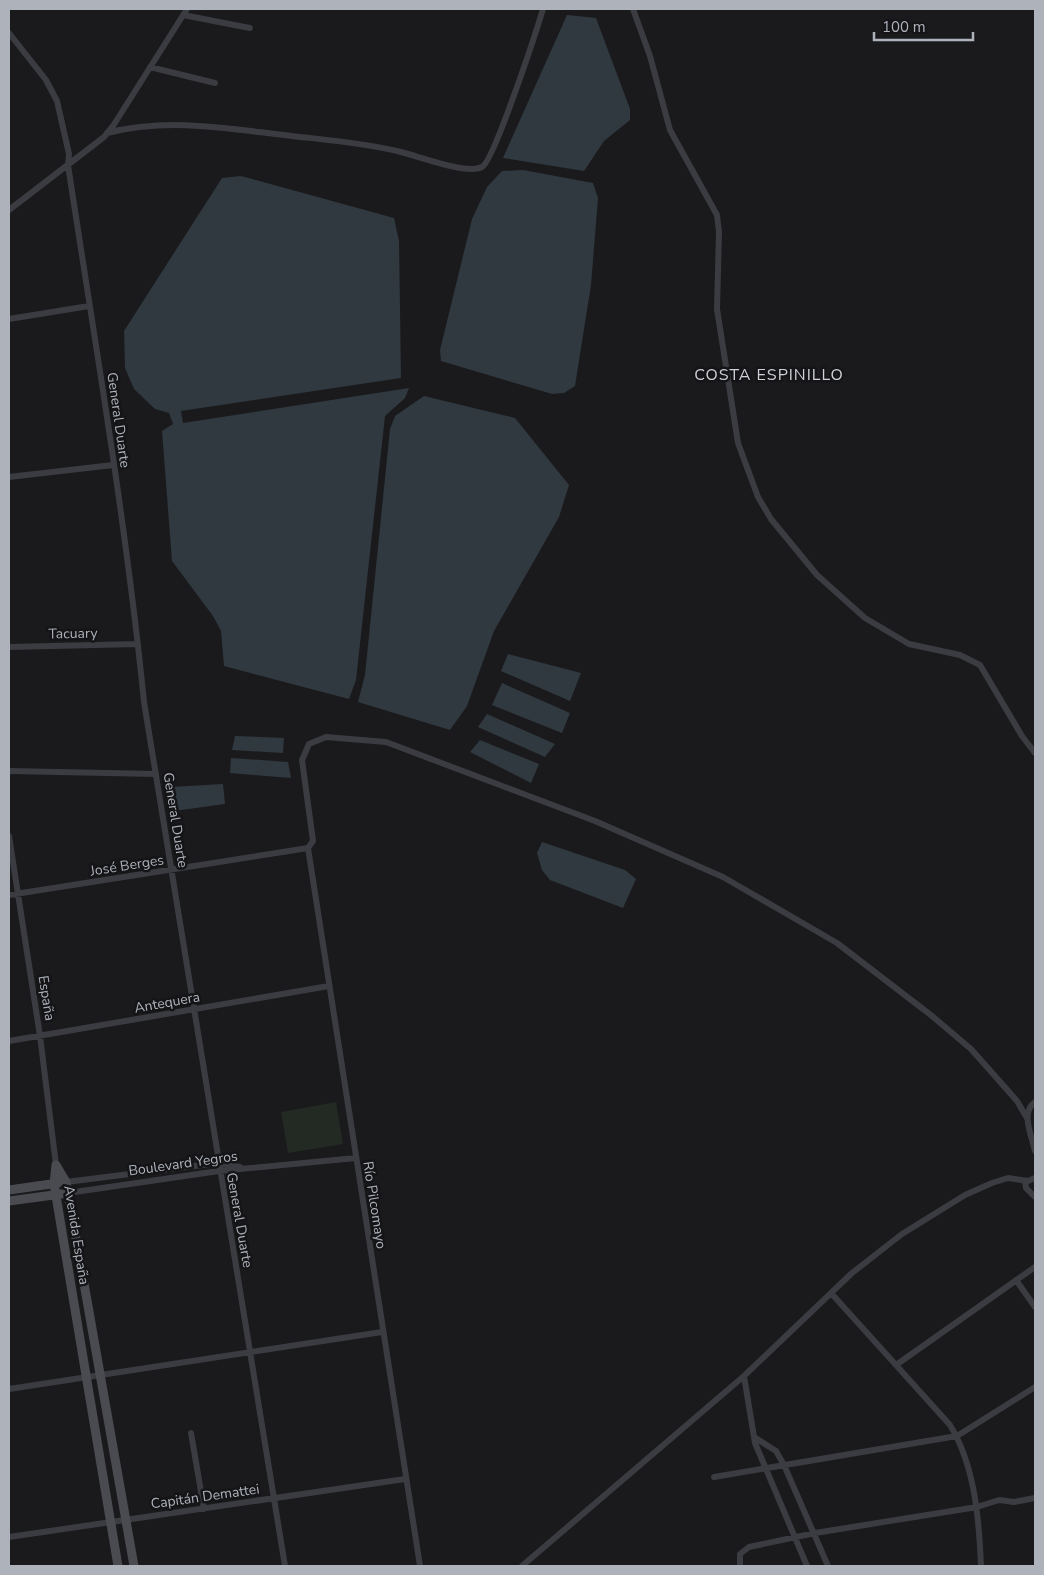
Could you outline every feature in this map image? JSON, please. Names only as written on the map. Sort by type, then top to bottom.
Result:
[{"type":"street","points":[[9,210],[107,133],[187,9]]},
{"type":"street","points":[[107,133],[132,126],[198,124],[393,150],[467,169],[481,168],[485,164],[494,145],[527,61],[543,9]]},
{"type":"street","points":[[633,9],[650,56],[670,130],[718,215],[717,309],[738,443],[744,466],[758,498],[771,519],[817,575],[865,618],[909,644],[934,651],[960,655],[980,665],[1022,736],[1035,753]]},
{"type":"street","points":[[182,15],[250,28]]},
{"type":"street","name":"General Duarte","points":[[9,34],[46,80],[60,112],[69,154],[68,165],[113,465],[138,644],[144,702],[219,1171],[285,1566]]},
{"type":"street","points":[[150,67],[215,83]]},
{"type":"street","points":[[9,319],[90,306]]},
{"type":"street","points":[[9,477],[113,465]]},
{"type":"street","name":"Tacuary","points":[[9,646],[138,644]]},
{"type":"street","name":"Río Pilcomayo","points":[[420,1566],[308,848],[313,841],[302,760],[309,744],[326,737],[386,742],[595,820],[723,877],[828,939],[932,1016],[970,1049],[1017,1101],[1027,1118],[1035,1151]]},
{"type":"street","points":[[9,771],[156,774]]},
{"type":"street","name":"España","points":[[9,836],[40,1036],[56,1164]]},
{"type":"street","name":"José Berges","points":[[9,895],[308,848]]},
{"type":"street","name":"Antequera","points":[[9,1041],[329,986]]},
{"type":"street","points":[[1027,1118],[1032,1104],[1035,1102]]},
{"type":"street","points":[[246,1168],[356,1158]]},
{"type":"street","name":"Boulevard Yegros","points":[[9,1190],[218,1163],[246,1168]]},
{"type":"street","name":"Avenida España","points":[[56,1164],[66,1182],[134,1566]]},
{"type":"street","name":"Avenida España","points":[[56,1164],[54,1184],[85,1379],[118,1566]]},
{"type":"street","name":"Boulevard Yegros","points":[[9,1202],[246,1168]]},
{"type":"street","points":[[522,1566],[744,1376],[852,1273],[902,1234],[965,1195],[1008,1178],[1025,1181],[1035,1178]]},
{"type":"street","points":[[1025,1181],[1026,1188],[1035,1198]]},
{"type":"street","points":[[896,1365],[1035,1267]]},
{"type":"street","points":[[1016,1280],[1035,1307]]},
{"type":"street","points":[[831,1293],[950,1425],[957,1436],[977,1507],[980,1566]]},
{"type":"street","points":[[9,1389],[100,1377],[382,1332]]},
{"type":"street","points":[[744,1376],[754,1437],[765,1468],[807,1566]]},
{"type":"street","points":[[714,1476],[957,1436],[1035,1387]]},
{"type":"street","points":[[192,1433],[204,1509]]},
{"type":"street","points":[[754,1437],[776,1451],[815,1533],[828,1566]]},
{"type":"street","name":"Capitán Demattei","points":[[9,1537],[405,1479]]},
{"type":"street","points":[[740,1566],[740,1554],[749,1547],[815,1533],[977,1507],[999,1500],[1014,1502],[1035,1498]]},
{"type":"shaded area","points":[[567,15],[596,18],[630,109],[630,120],[604,141],[584,171],[503,158]]},
{"type":"shaded area","points":[[523,170],[593,183],[598,198],[591,285],[575,386],[564,393],[552,394],[441,361],[440,350],[472,219],[487,187],[502,171]]},
{"type":"shaded area","points":[[241,176],[394,218],[399,241],[401,378],[181,411],[183,423],[409,388],[405,398],[385,416],[356,680],[349,699],[224,666],[221,631],[213,616],[172,561],[162,431],[173,424],[169,413],[155,409],[134,389],[125,368],[124,331],[222,178]]},
{"type":"shaded area","points":[[424,396],[515,418],[569,485],[559,517],[494,631],[467,706],[450,730],[358,702],[365,675],[390,429],[395,416]]},
{"type":"shaded area","points":[[508,654],[581,673],[570,701],[501,671]]},
{"type":"shaded area","points":[[502,683],[570,713],[562,733],[492,705]]},
{"type":"shaded area","points":[[487,714],[555,744],[545,757],[478,727]]},
{"type":"shaded area","points":[[235,736],[284,738],[283,753],[232,750]]},
{"type":"shaded area","points":[[480,740],[539,764],[531,783],[470,752]]},
{"type":"shaded area","points":[[231,758],[288,762],[291,778],[230,773]]},
{"type":"shaded area","points":[[223,784],[225,804],[174,811],[172,787]]},
{"type":"shaded area","points":[[542,842],[625,870],[636,879],[623,908],[550,880],[542,870],[537,853]]},
{"type":"shaded area","points":[[336,1102],[343,1144],[288,1153],[281,1112]]},
{"type":"district","name":"COSTA ESPINILLO","points":[[769,374]]}]
